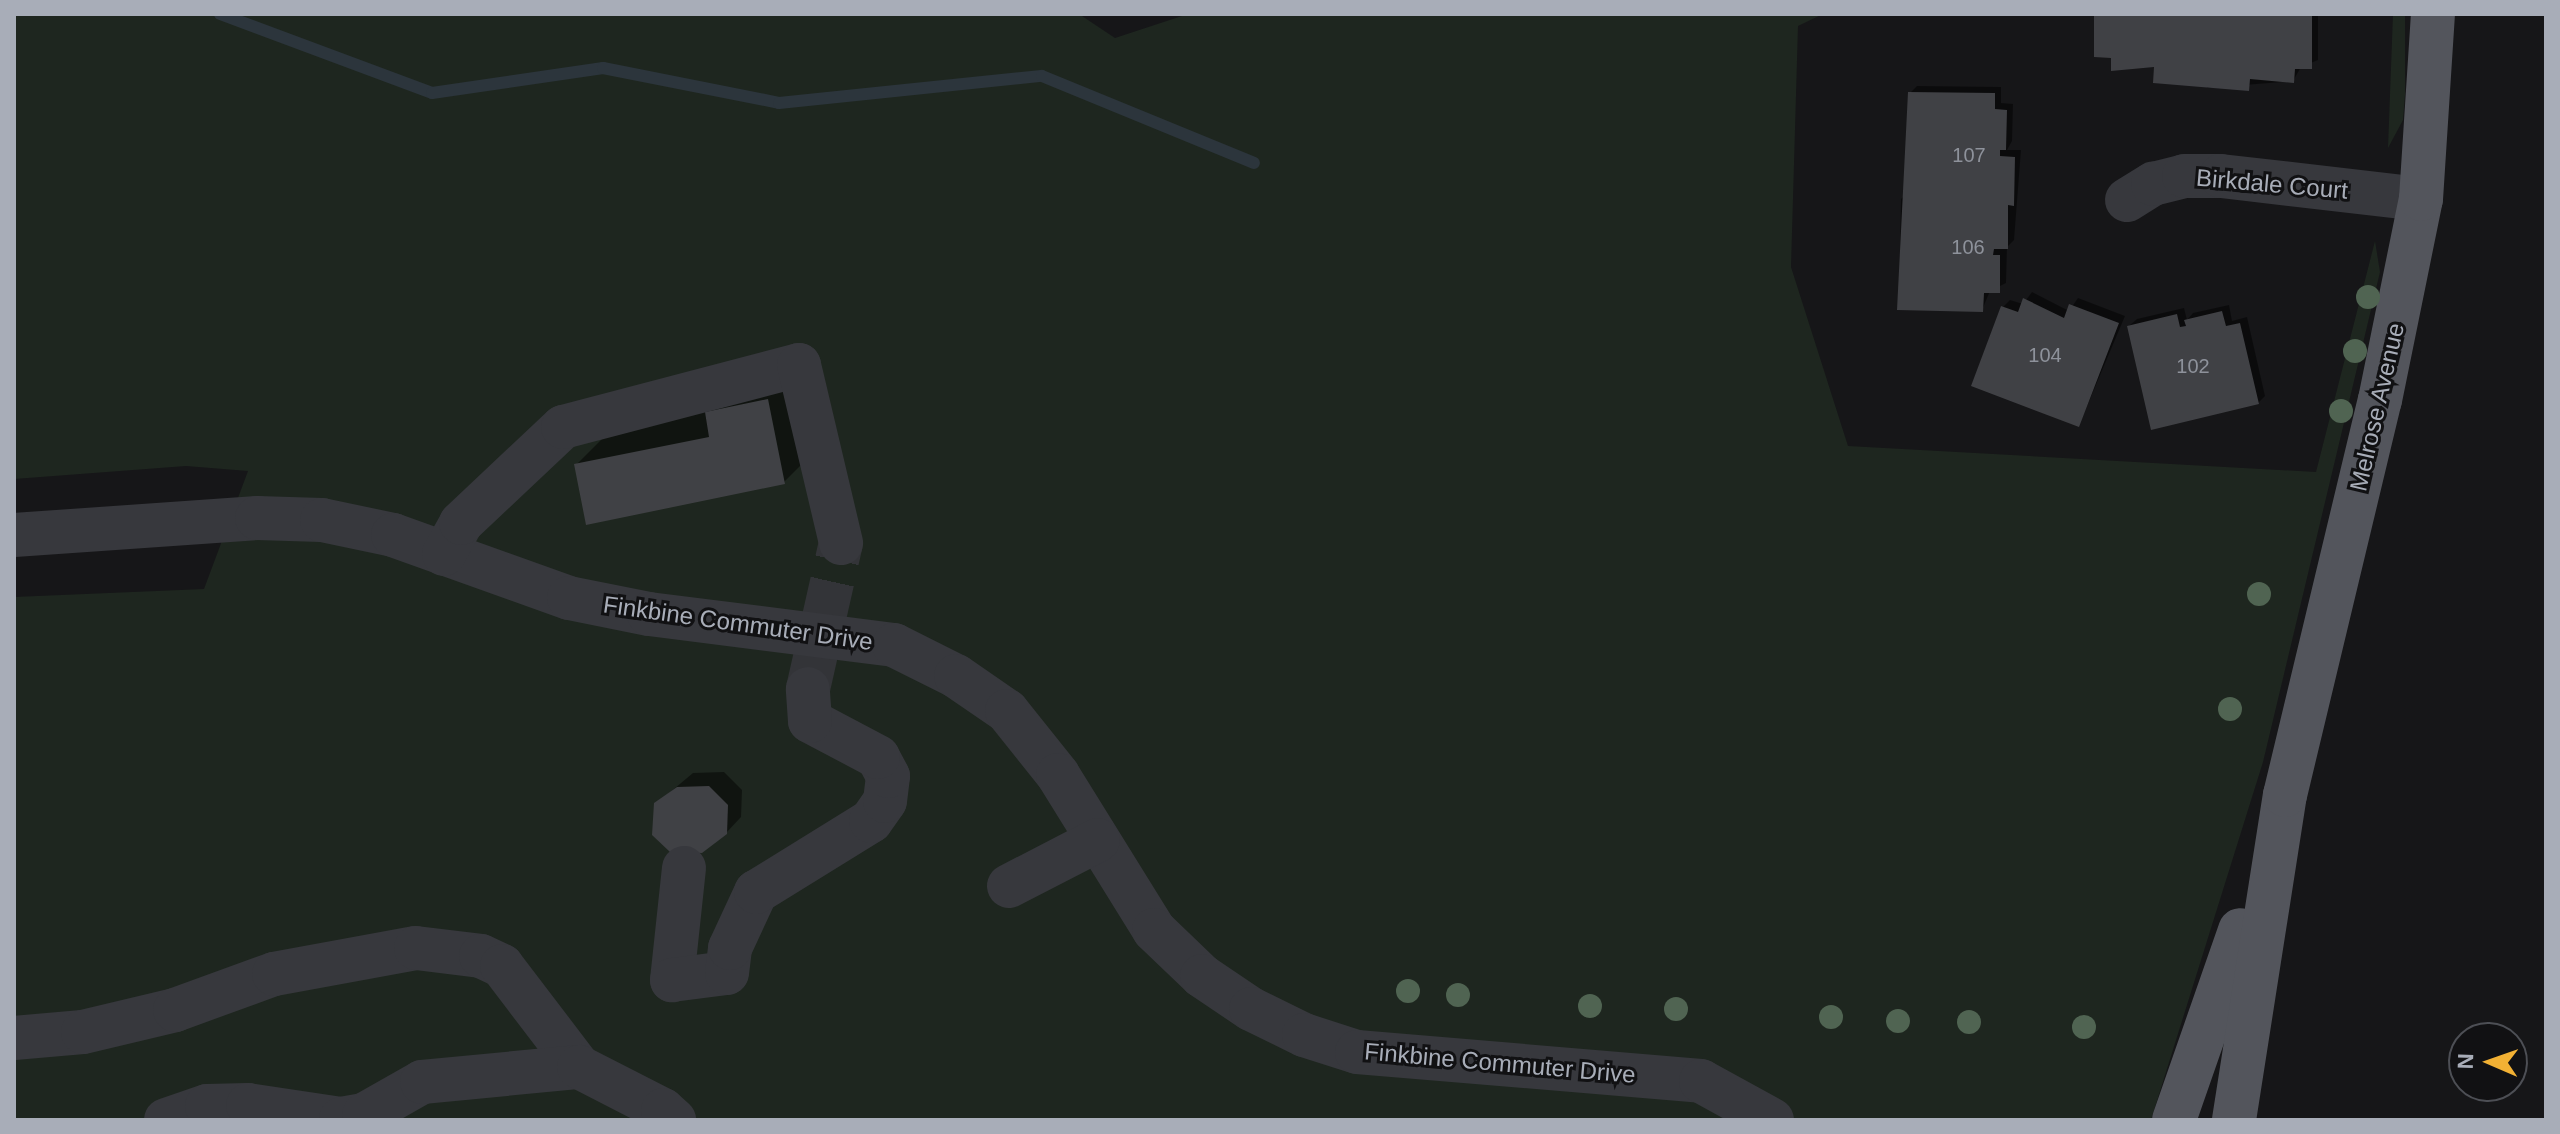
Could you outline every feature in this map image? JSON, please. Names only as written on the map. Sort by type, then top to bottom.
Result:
[{"type":"main road","name":"Melrose Avenue","points":[[2234,1120],[2285,795],[2380,400],[2421,199],[2433,14]]},
{"type":"main road","name":"Melrose Avenue","points":[[2174,1120],[2285,795]]},
{"type":"street","name":"Birkdale Court","points":[[2127,200],[2153,184],[2184,176],[2221,176],[2421,199]]},
{"type":"street","points":[[444,554],[461,523],[563,427],[799,365],[841,543]]},
{"type":"street","name":"Finkbine Commuter Drive","points":[[14,535],[270,518],[322,520],[379,532],[569,598],[894,645],[956,676],[1007,711],[1058,775],[1154,930],[1202,976],[1304,1035],[1357,1052],[1701,1081],[1750,1114]]},
{"type":"street","points":[[684,868],[672,980],[727,973],[730,948],[756,892],[871,821],[885,801],[888,776],[878,757],[810,721],[808,689]]},
{"type":"street","points":[[1009,886],[1098,840]]},
{"type":"street","points":[[14,1038],[83,1032],[175,1010],[274,974],[416,948],[481,956],[502,966],[579,1067],[674,1120]]},
{"type":"street","points":[[166,1120],[207,1106],[248,1105],[341,1119],[364,1115],[422,1082],[469,1074],[579,1067]]},
{"type":"shaded area","points":[[14,14],[1079,14],[1115,38],[1188,14],[1823,14],[1798,26],[1791,267],[1848,446],[2316,472],[2375,241],[2380,272],[2263,762],[2151,1120],[14,1120],[14,597],[204,589],[248,471],[186,466],[14,479]]},
{"type":"shaded area","points":[[2393,14],[2405,14],[2405,95],[2403,120],[2388,148]]},
{"type":"building","points":[[2094,14],[2312,14],[2312,69],[2295,69],[2294,83],[2250,79],[2249,91],[2153,83],[2154,67],[2111,71],[2111,58],[2094,57]]},
{"type":"building","points":[[1908,92],[1995,93],[1995,109],[2007,110],[2006,150],[2000,150],[2000,156],[2015,157],[2014,206],[2008,205],[2008,249],[1994,249],[1993,255],[2000,255],[2000,293],[1984,293],[1983,312],[1897,310]]},
{"type":"building","points":[[2023,298],[2064,318],[2069,304],[2119,323],[2079,427],[1971,386],[2001,306],[2018,312]]},
{"type":"building","points":[[2222,311],[2226,326],[2240,323],[2259,404],[2151,430],[2127,326],[2177,314],[2180,327],[2186,326],[2184,320]]},
{"type":"building","points":[[768,399],[785,484],[586,525],[574,464],[709,437],[705,412]]},
{"type":"building","points":[[709,786],[728,805],[727,834],[702,853],[670,852],[652,835],[654,803],[677,787]]},
{"type":"waterway","points":[[220,14],[432,93],[603,68],[779,103],[1042,76],[1254,163]]},
{"type":"tunnel","points":[[808,689],[841,543]]}]
